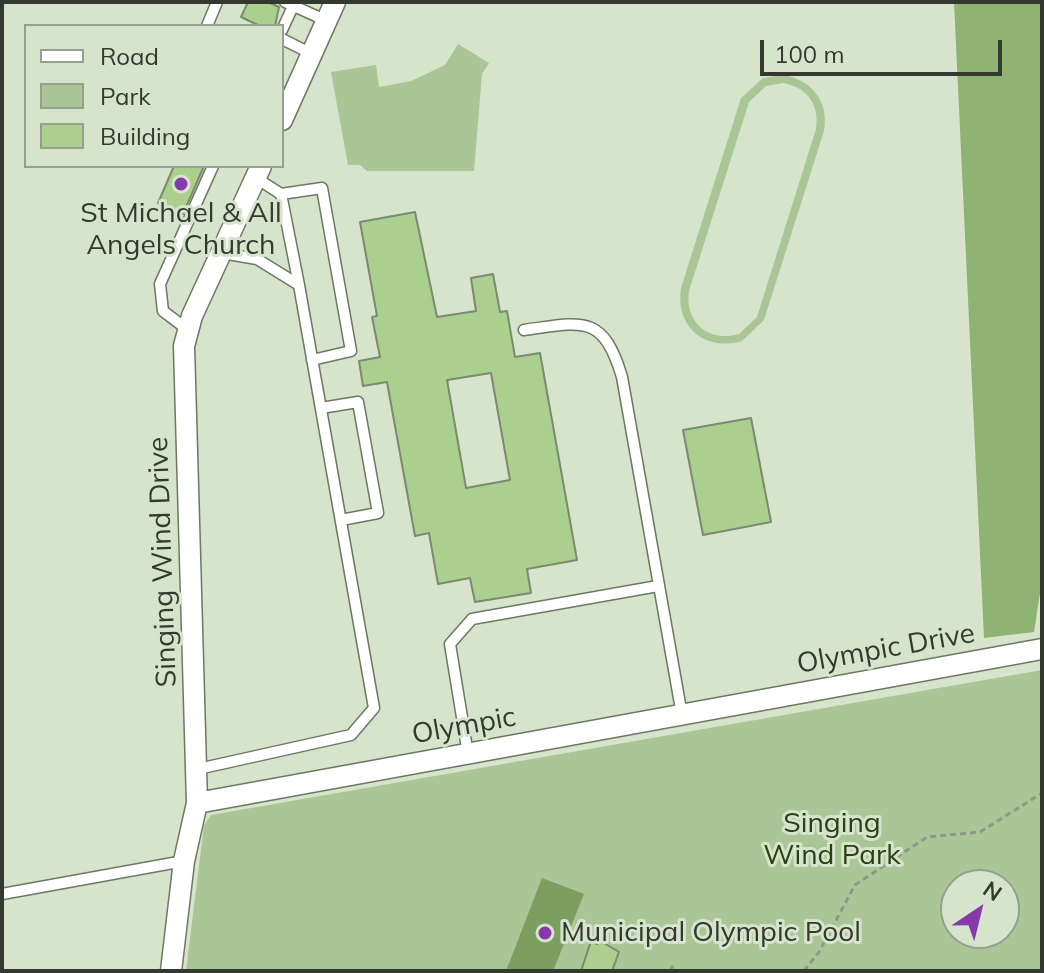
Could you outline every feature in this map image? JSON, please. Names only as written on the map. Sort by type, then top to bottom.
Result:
[{"type":"street","points":[[284,116],[331,11]]},
{"type":"street","name":"Singing Wind Drive","points":[[171,971],[184,861],[197,803],[198,769],[184,346],[188,330],[258,172]]},
{"type":"street","name":"Olympic Drive","points":[[740,704],[1042,649]]},
{"type":"street","name":"Olympic","points":[[197,803],[740,704]]},
{"type":"lane","points":[[208,24],[217,2]]},
{"type":"lane","points":[[284,24],[291,3],[331,11]]},
{"type":"lane","points":[[284,40],[312,54]]},
{"type":"lane","points":[[188,330],[163,311],[160,284],[212,168]]},
{"type":"lane","points":[[198,769],[351,735],[374,708],[281,194],[258,172]]},
{"type":"lane","points":[[281,194],[322,188],[351,351],[312,360]]},
{"type":"lane","points":[[222,253],[257,259],[299,285]]},
{"type":"lane","points":[[524,330],[575,323],[593,329],[612,344],[622,377],[682,715]]},
{"type":"lane","points":[[321,408],[358,402],[378,513],[341,520]]},
{"type":"lane","points":[[468,754],[450,644],[472,619],[658,586]]},
{"type":"lane","points":[[2,894],[184,861]]},
{"type":"path","points":[[804,971],[819,952],[855,885],[927,837],[980,832],[1042,793]]},
{"type":"path","points":[[670,971],[674,964]]},
{"type":"green space","points":[[458,44],[489,63],[482,74],[474,171],[367,171],[360,165],[348,165],[331,72],[376,65],[379,87],[411,81],[445,65]]},
{"type":"green space","points":[[783,75],[810,87],[824,110],[824,131],[764,320],[742,341],[716,343],[695,333],[688,325],[680,302],[681,288],[741,98],[763,78]],"holes":[[[791,85],[805,93],[814,105],[816,129],[757,317],[739,334],[709,333],[701,328],[690,312],[689,291],[749,102],[766,86]]]},
{"type":"green space","name":"Singing Wind Park","points":[[1042,670],[1042,971],[186,971],[204,825],[211,815]]},
{"type":"shaded area","points":[[954,2],[1042,2],[1042,580],[1034,632],[984,638]]},
{"type":"shaded area","name":"Municipal Olympic Pool","points":[[542,878],[584,894],[553,971],[506,971]]},
{"type":"building","points":[[248,2],[268,2],[279,7],[275,24],[256,24],[241,17]]},
{"type":"building","name":"St Michael & All Angels Church","points":[[173,168],[203,168],[183,214],[158,203]]},
{"type":"building","points":[[415,212],[437,317],[476,311],[471,278],[493,274],[500,312],[507,311],[515,357],[540,353],[577,560],[527,569],[531,593],[475,602],[470,578],[438,584],[429,533],[415,536],[387,382],[363,386],[359,361],[380,357],[372,317],[377,316],[360,222]],"holes":[[[491,373],[510,480],[466,488],[447,380]]]},
{"type":"building","points":[[751,418],[771,522],[703,535],[683,430]]},
{"type":"building","points":[[599,940],[619,952],[612,971],[581,971],[591,941],[597,944]]},
{"type":"place","name":"St Michael & All Angels Church","points":[[181,184]]},
{"type":"place","name":"Municipal Olympic Pool","points":[[545,933]]}]
